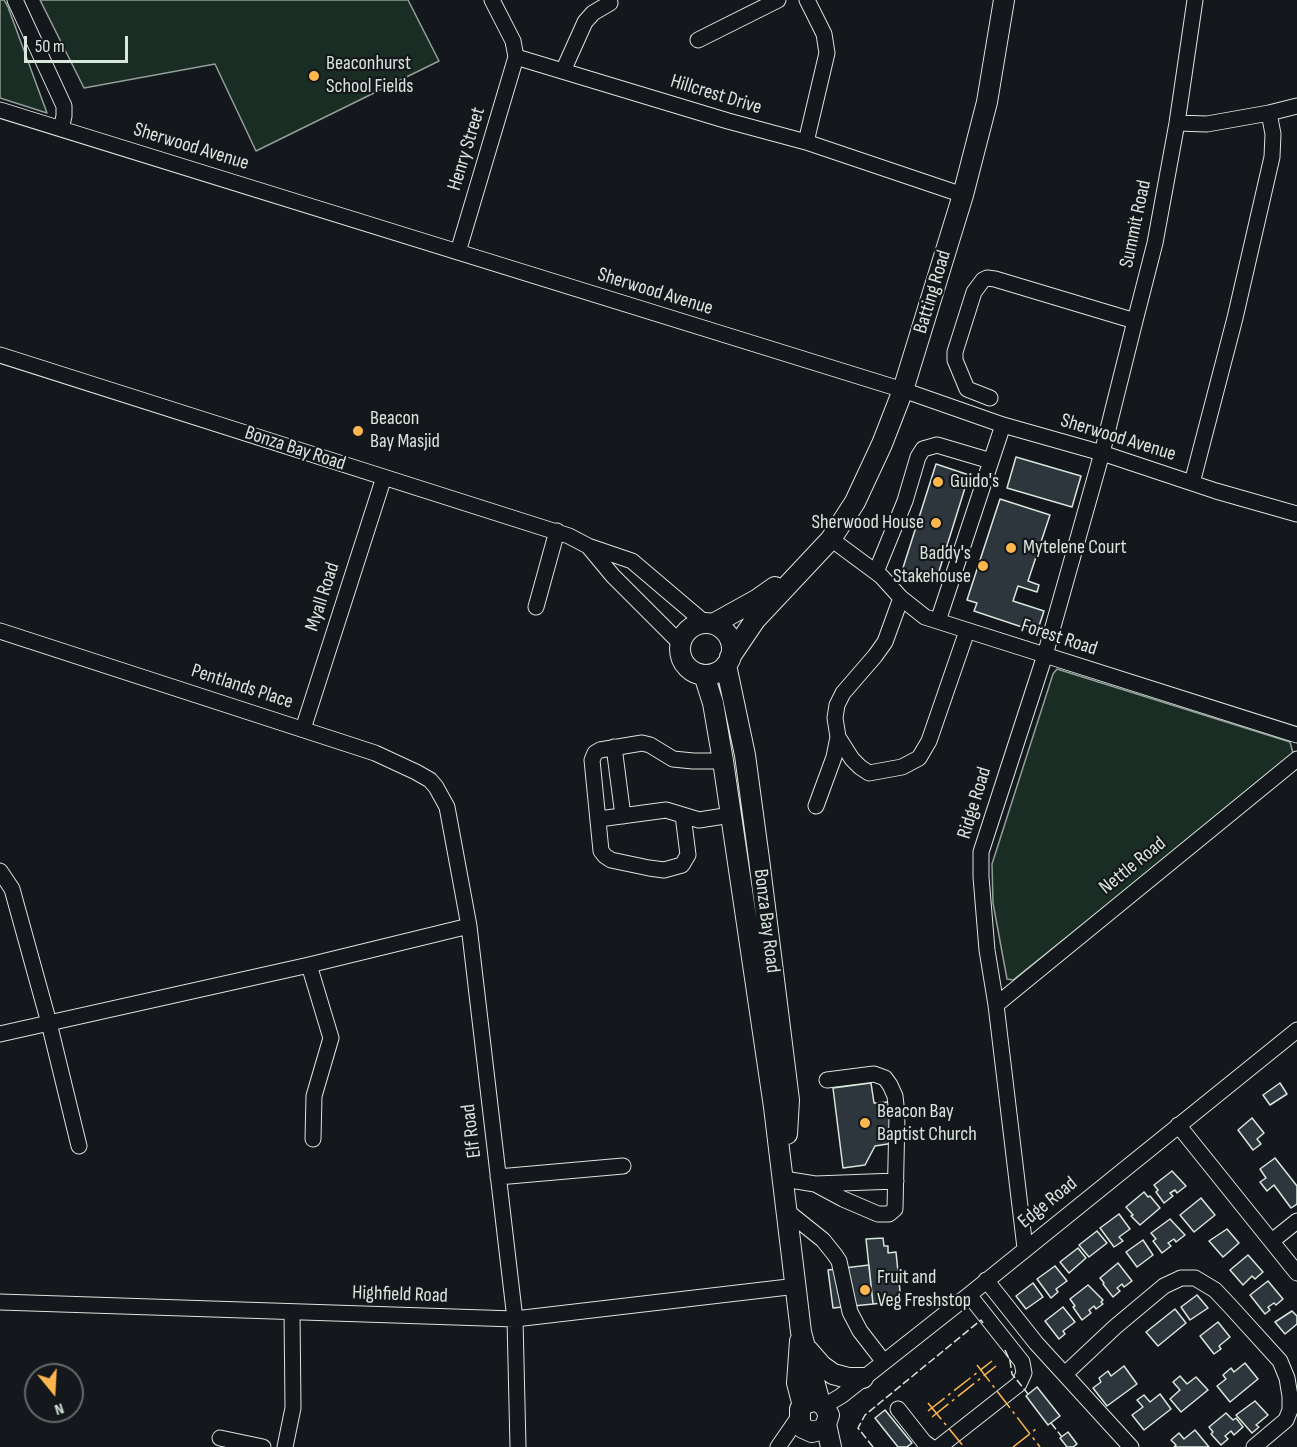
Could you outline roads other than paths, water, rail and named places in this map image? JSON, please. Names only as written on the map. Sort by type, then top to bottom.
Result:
[{"type":"main road","name":"Batting Road","points":[[728,661],[755,620],[831,539],[855,502],[869,473],[903,390],[963,195],[987,102],[1004,0]]},
{"type":"main road","name":"Batting Road","points":[[709,623],[758,599],[808,562]]},
{"type":"main road","points":[[709,623],[727,633],[732,649],[728,661],[712,674],[704,675],[688,668],[680,652],[680,643],[689,629],[709,623]]},
{"type":"main road","name":"Bonza Bay Road","points":[[728,661],[746,767],[789,1100],[784,1179]]},
{"type":"main road","name":"Bonza Bay Road","points":[[704,675],[713,704],[723,761],[784,1179],[804,1340],[797,1358],[797,1383],[811,1420],[831,1447]]},
{"type":"main road","points":[[804,1340],[822,1366],[833,1374],[848,1378],[863,1378]]},
{"type":"street","points":[[15,0],[64,106],[61,129]]},
{"type":"street","points":[[492,0],[513,41],[516,57]]},
{"type":"street","points":[[698,40],[778,0]]},
{"type":"street","points":[[806,142],[827,53],[824,34],[807,0]]},
{"type":"street","name":"Summit Road","points":[[1102,453],[1155,243],[1177,123],[1195,0]]},
{"type":"street","points":[[563,71],[585,22],[593,13],[610,3]]},
{"type":"street","name":"Hillcrest Drive","points":[[516,57],[806,142],[963,195]]},
{"type":"street","name":"Henry Street","points":[[458,252],[516,57]]},
{"type":"street","points":[[1177,123],[1208,124],[1269,114],[1297,106]]},
{"type":"street","name":"Sherwood Avenue","points":[[0,110],[903,390],[1003,425],[1102,453],[1297,514]]},
{"type":"street","points":[[1192,483],[1235,318],[1272,157],[1273,134],[1269,114]]},
{"type":"street","points":[[990,398],[967,389],[955,360],[974,292],[983,280],[995,279],[1135,321]]},
{"type":"street","name":"Bonza Bay Road","points":[[0,355],[557,531],[588,546],[632,561],[709,623]]},
{"type":"street","points":[[938,621],[1003,425]]},
{"type":"street","points":[[876,573],[905,501],[918,457],[923,449],[937,445],[991,460]]},
{"type":"street","name":"Ridge Road","points":[[1025,1248],[986,939],[981,852],[1045,655],[1102,453]]},
{"type":"street","name":"Myall Road","points":[[303,729],[384,477]]},
{"type":"street","points":[[536,607],[557,531]]},
{"type":"street","name":"Forest Road","points":[[831,539],[876,573],[901,598],[925,617],[1297,735]]},
{"type":"street","name":"Bonza Bay Road","points":[[588,546],[613,576],[680,643]]},
{"type":"street","points":[[816,806],[834,757],[838,737],[835,718],[843,693],[885,642],[901,598]]},
{"type":"street","name":"Pentlands Place","points":[[0,631],[375,753],[416,772],[436,786],[448,812]]},
{"type":"street","points":[[838,737],[860,768],[869,773],[902,767],[919,758],[929,741],[967,631]]},
{"type":"street","points":[[683,815],[688,855],[682,865],[663,870],[610,860],[602,851],[592,760],[595,753],[614,747],[642,743],[650,745],[673,759],[723,761]]},
{"type":"street","points":[[614,747],[623,816]]},
{"type":"street","name":"Nettle Road","points":[[996,1005],[1297,759]]},
{"type":"street","points":[[599,819],[666,810],[699,820],[731,815]]},
{"type":"street","name":"Elf Road","points":[[448,812],[469,926],[515,1320],[518,1447]]},
{"type":"street","points":[[0,871],[12,889],[79,1146]]},
{"type":"street","points":[[0,1034],[309,965],[469,926]]},
{"type":"street","points":[[309,965],[331,1038],[315,1090],[314,1139]]},
{"type":"street","name":"Edge Road","points":[[778,1447],[1297,1030]]},
{"type":"street","points":[[815,1184],[860,1207],[886,1215],[895,1209],[897,1115],[895,1096],[888,1081],[881,1075],[874,1074],[827,1080]]},
{"type":"street","points":[[1178,1125],[1297,1273]]},
{"type":"street","points":[[498,1177],[623,1166]]},
{"type":"street","points":[[784,1179],[815,1184],[896,1181]]},
{"type":"street","points":[[788,1212],[823,1240],[839,1261],[850,1312],[860,1331],[884,1362]]},
{"type":"street","points":[[1272,1241],[1297,1221]]},
{"type":"street","points":[[1065,1374],[1164,1286],[1181,1278],[1195,1278],[1215,1290],[1231,1307],[1280,1361],[1287,1378],[1290,1410],[1286,1420],[1254,1447]]},
{"type":"street","points":[[986,1280],[1036,1343],[1131,1447]]},
{"type":"street","name":"Highfield Road","points":[[0,1302],[515,1320],[797,1286]]},
{"type":"street","points":[[939,1447],[1019,1383],[1024,1373],[1022,1362],[969,1294]]},
{"type":"street","points":[[285,1447],[293,1408],[292,1312]]},
{"type":"street","points":[[898,1409],[924,1442],[931,1447]]},
{"type":"street","name":"Edge Road","points":[[790,1447],[811,1420]]},
{"type":"street","points":[[220,1438],[263,1447]]},
{"type":"place","name":"Beaconhurst School Fields","points":[[314,76]]},
{"type":"place","name":"Beacon Bay Masjid","points":[[358,431]]},
{"type":"place","name":"Guido's","points":[[938,482]]},
{"type":"place","name":"Sherwood House","points":[[936,523]]},
{"type":"place","name":"Mytelene Court","points":[[1011,548]]},
{"type":"place","name":"Baddy's Stakehouse","points":[[983,566]]},
{"type":"place","name":"Beacon Bay Baptist Church","points":[[865,1123]]},
{"type":"place","name":"Fruit and Veg Freshstop","points":[[865,1290]]}]
